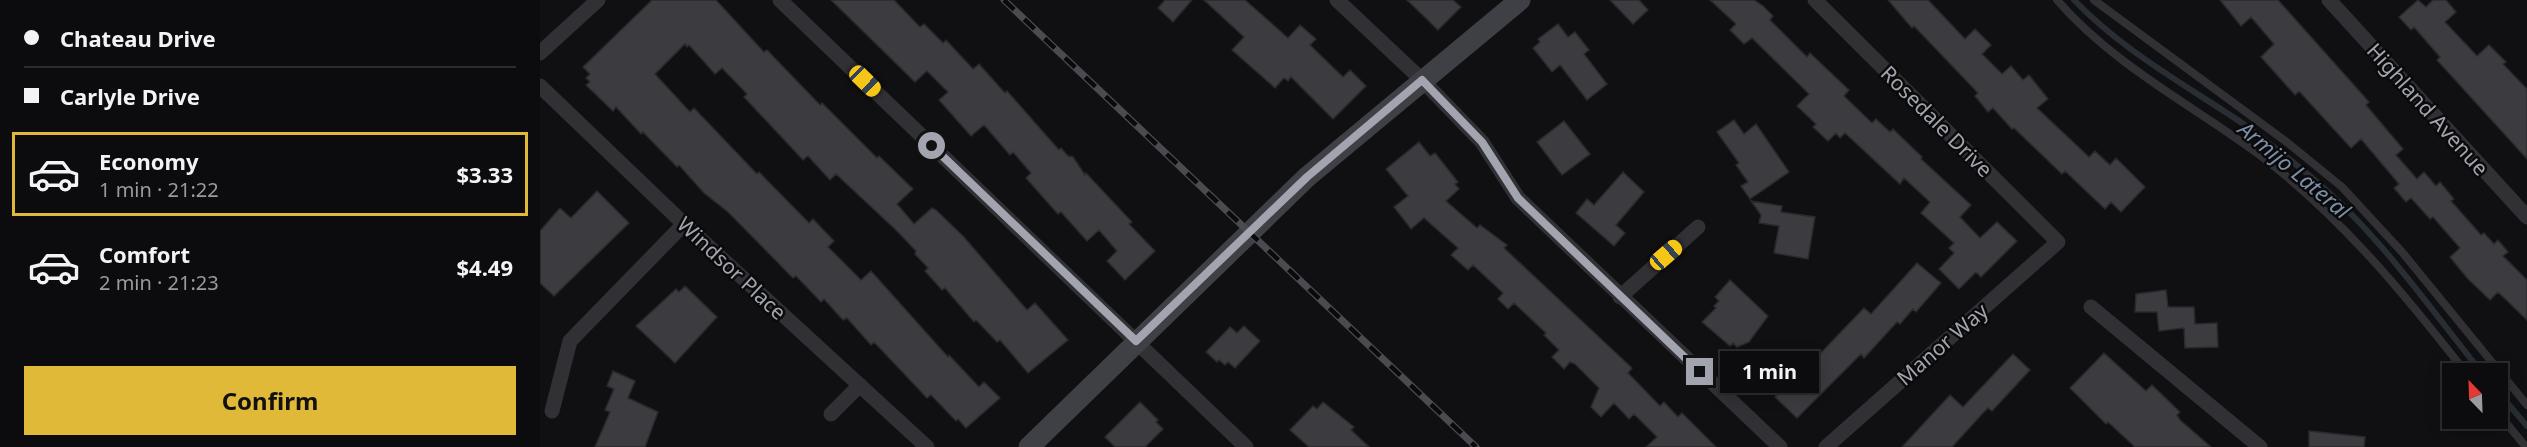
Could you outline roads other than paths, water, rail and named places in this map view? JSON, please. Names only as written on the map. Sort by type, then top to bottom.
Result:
[{"type":"street","points":[[540,53],[598,0]]},
{"type":"street","points":[[780,0],[1246,447]]},
{"type":"street","points":[[1337,0],[1422,80],[1482,142],[1518,198],[1780,447]]},
{"type":"street","points":[[1029,447],[1307,177],[1520,0]]},
{"type":"street","name":"Rosedale Drive","points":[[1815,0],[2058,242]]},
{"type":"street","name":"Highland Avenue","points":[[2329,0],[2527,218]]},
{"type":"street","name":"Windsor Place","points":[[540,86],[684,224],[927,447]]},
{"type":"street","points":[[552,411],[570,341],[684,224]]},
{"type":"street","points":[[1620,297],[1698,227]]},
{"type":"street","name":"Manor Way","points":[[1826,447],[2058,242]]},
{"type":"street","points":[[2091,307],[2260,447]]},
{"type":"street","points":[[831,414],[860,385]]},
{"type":"lane","points":[[2057,0],[2078,25],[2124,62],[2266,160],[2349,233],[2400,289],[2458,363]]},
{"type":"lane","points":[[2094,0],[2288,143],[2342,187],[2402,252],[2527,405]]},
{"type":"lane","points":[[2508,425],[2526,447]]},
{"type":"waterway","name":"Armijo Lateral","points":[[2074,0],[2133,51],[2242,123],[2302,169],[2335,198],[2401,270],[2474,363]]},
{"type":"waterway","name":"Armijo Lateral","points":[[2508,404],[2527,426]]},
{"type":"railway","points":[[1004,0],[1476,447]]}]
